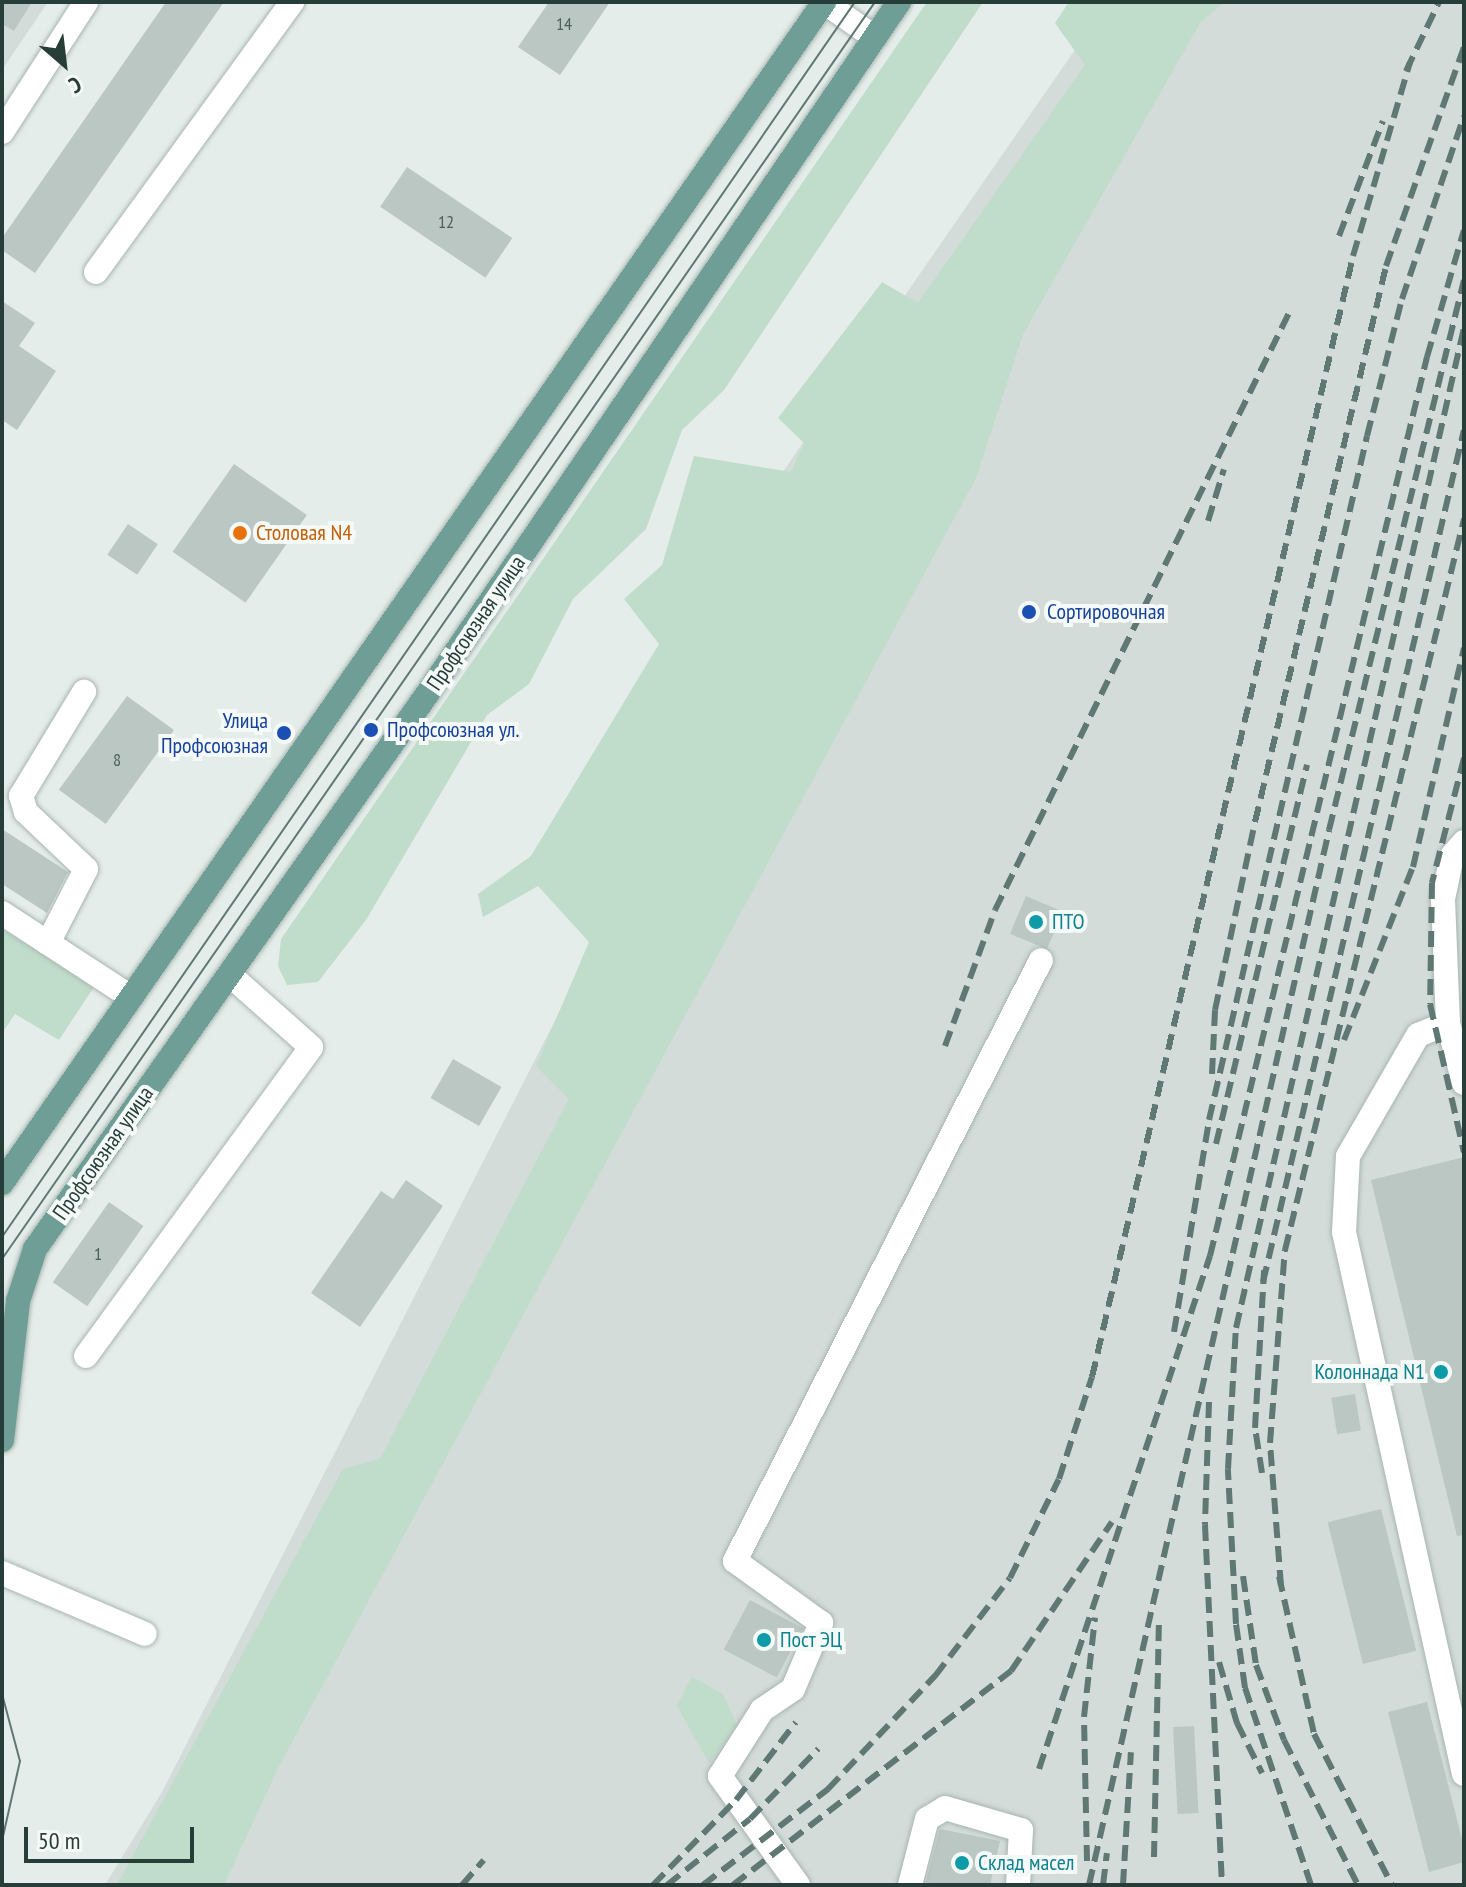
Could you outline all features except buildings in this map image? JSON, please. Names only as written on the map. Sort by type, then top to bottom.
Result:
[{"type":"main road","points":[[2,1183],[824,2]]},
{"type":"main road","name":"Профсоюзная улица","points":[[2,1440],[5,1367],[18,1301],[35,1249],[230,975],[899,2]]},
{"type":"street","points":[[2,132],[86,2]]},
{"type":"street","points":[[96,272],[253,46],[292,2]]},
{"type":"street","points":[[824,2],[874,37]]},
{"type":"street","points":[[48,943],[86,869],[26,812],[21,796],[84,692]]},
{"type":"street","points":[[1464,842],[1452,856],[1443,899],[1448,1023],[1464,1083]]},
{"type":"street","points":[[2,913],[131,997]]},
{"type":"street","points":[[798,1885],[720,1776],[762,1710],[793,1689],[821,1623],[735,1561],[1041,960]]},
{"type":"street","points":[[86,1356],[311,1047],[230,975]]},
{"type":"street","points":[[1448,1023],[1418,1035],[1348,1156],[1344,1232],[1464,1774]]},
{"type":"street","points":[[2,1573],[145,1634]]},
{"type":"street","points":[[910,1885],[927,1819],[945,1808],[1021,1830],[1018,1885]]},
{"type":"shaded area","points":[[2,2],[48,2],[2,70]]},
{"type":"shaded area","points":[[1108,2],[1464,2],[1464,1885],[105,1885],[162,1792],[597,938],[690,606]]},
{"type":"green space","points":[[927,2],[983,2],[724,390],[682,430],[646,529],[573,599],[529,684],[487,715],[366,920],[318,982],[287,985],[278,966],[281,939]]},
{"type":"green space","points":[[1069,2],[1224,2],[1200,23],[1023,334],[976,478],[278,1768],[224,1885],[117,1885],[343,1469],[380,1459],[569,1099],[536,1066],[589,942],[538,886],[483,917],[478,894],[531,856],[659,644],[624,599],[662,565],[694,456],[791,472],[804,443],[778,418],[882,282],[918,303],[1085,65],[1055,23]]},
{"type":"green space","points":[[2,929],[94,987],[59,1040],[15,1014],[2,1033]]},
{"type":"green space","points":[[692,1677],[723,1694],[737,1726],[709,1763],[677,1706]]},
{"type":"tram line","points":[[2,1237],[855,2]]},
{"type":"tram line","points":[[2,1259],[875,2]]},
{"type":"tram line","points":[[2,1694],[20,1761],[2,1841]]},
{"type":"tram line","points":[[2,1745],[2,1793]]},
{"type":"railway","points":[[1406,71],[1439,2]]},
{"type":"railway","points":[[1212,1074],[1215,1010],[1255,822],[1386,266],[1464,47]]},
{"type":"railway","points":[[703,1885],[828,1789],[935,1676],[1010,1578],[1059,1479],[1092,1377],[1353,256],[1410,62]]},
{"type":"railway","points":[[1174,1332],[1209,1120],[1367,436],[1402,299],[1464,116]]},
{"type":"railway","points":[[1339,236],[1383,121]]},
{"type":"railway","points":[[1039,1769],[1210,1256],[1427,357],[1464,230]]},
{"type":"railway","points":[[1089,1885],[1329,830],[1464,280]]},
{"type":"railway","points":[[945,1046],[995,910],[1291,309]]},
{"type":"railway","points":[[1311,1885],[1245,1688],[1236,1624],[1228,1469],[1236,1328],[1464,328]]},
{"type":"railway","points":[[1263,1282],[1464,430]]},
{"type":"railway","points":[[1208,521],[1224,469]]},
{"type":"railway","points":[[1281,1586],[1270,1443],[1285,1250],[1464,519]]},
{"type":"railway","points":[[1344,1040],[1413,867],[1464,648]]},
{"type":"railway","points":[[1464,758],[1432,883],[1430,1004],[1464,1152]]},
{"type":"railway","points":[[1216,1144],[1307,765]]},
{"type":"railway","points":[[1262,1473],[1255,1428],[1264,1270]]},
{"type":"railway","points":[[1209,1402],[1205,1525],[1222,1885]]},
{"type":"railway","points":[[733,1885],[1011,1671],[1112,1522]]},
{"type":"railway","points":[[1243,1576],[1256,1665],[1284,1740],[1358,1885]]},
{"type":"railway","points":[[1279,1576],[1314,1734],[1392,1885]]},
{"type":"railway","points":[[1087,1861],[1084,1717],[1095,1618]]},
{"type":"railway","points":[[1154,1857],[1159,1625]]},
{"type":"railway","points":[[1219,1662],[1237,1723],[1262,1773]]},
{"type":"railway","points":[[653,1885],[736,1800],[796,1722]]},
{"type":"railway","points":[[667,1885],[750,1819],[818,1749]]},
{"type":"railway","points":[[1123,1885],[1131,1752]]},
{"type":"railway","points":[[1103,1885],[1107,1853]]},
{"type":"railway","points":[[462,1885],[484,1860]]},
{"type":"place","name":"Столовая N4","points":[[240,533]]},
{"type":"place","name":"Сортировочная","points":[[1029,612]]},
{"type":"place","name":"Профсоюзная ул.","points":[[371,730]]},
{"type":"place","name":"Улица Профсоюзная","points":[[284,733]]},
{"type":"place","name":"ПТО","points":[[1036,922]]},
{"type":"place","name":"Колоннада N1","points":[[1441,1372]]},
{"type":"place","name":"Пост ЭЦ","points":[[764,1640]]},
{"type":"place","name":"Склад масел","points":[[962,1863]]}]
